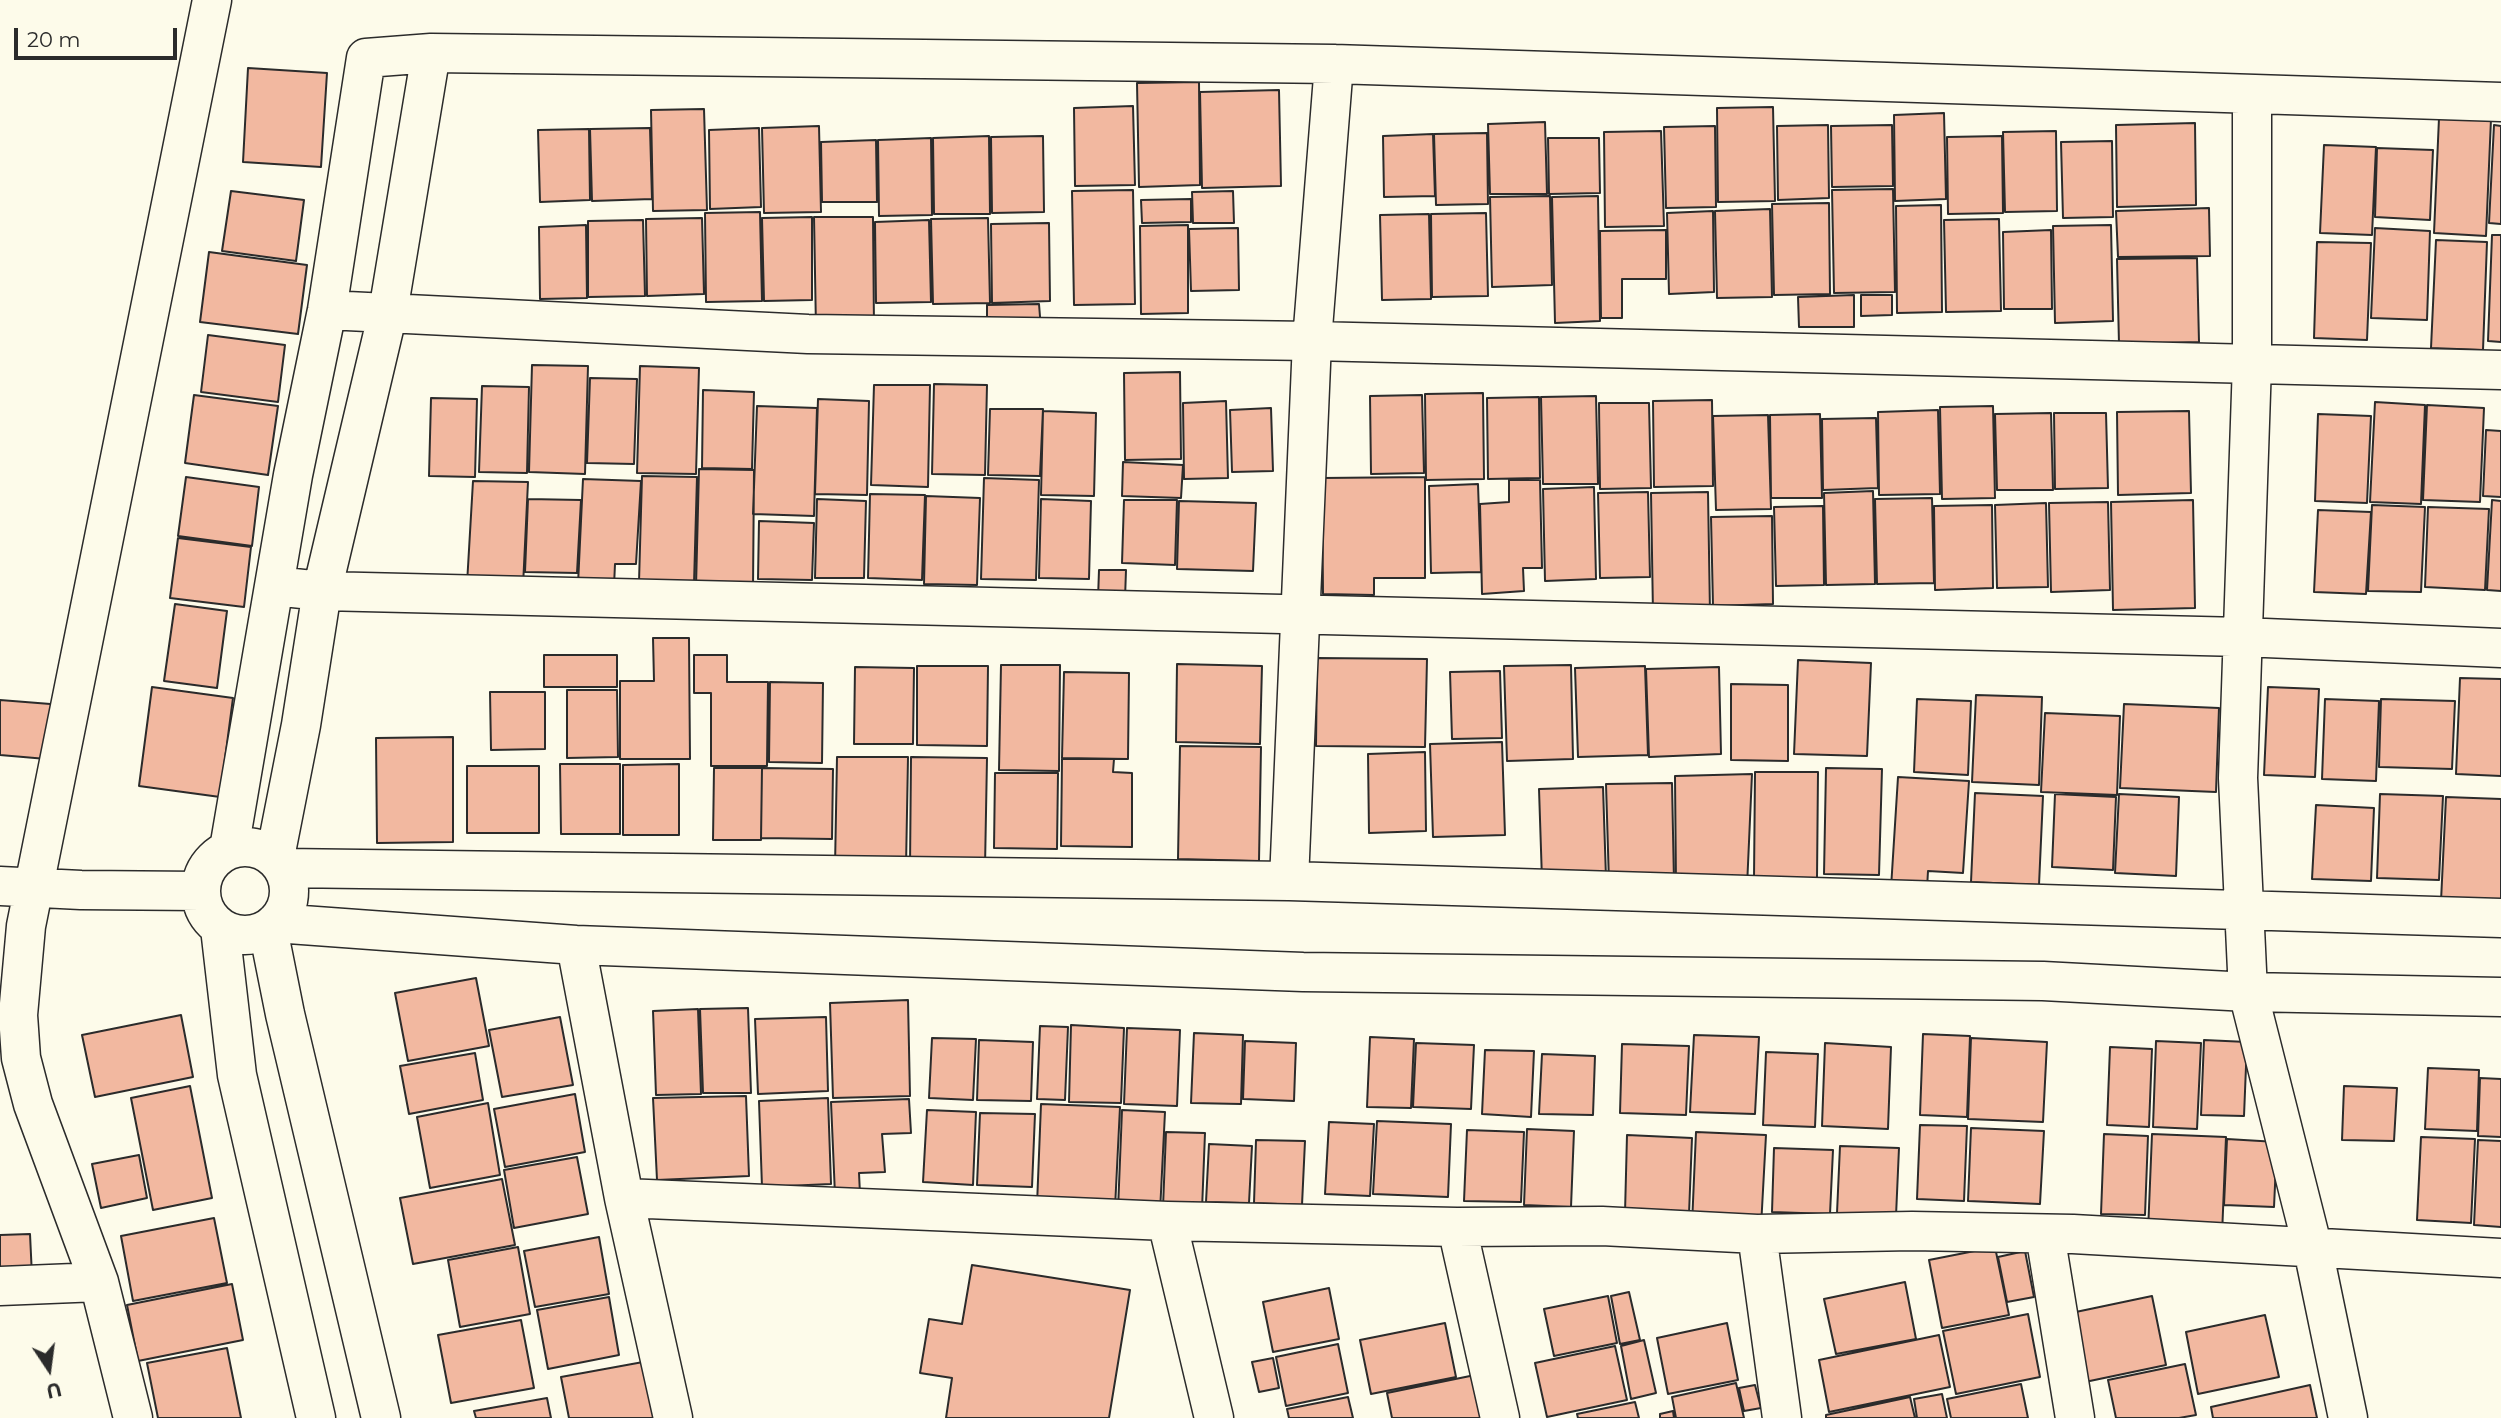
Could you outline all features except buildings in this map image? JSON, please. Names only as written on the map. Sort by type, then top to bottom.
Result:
[{"type":"street","points":[[133,1418],[99,1282],[33,1104],[21,1058],[17,887],[212,0]]},
{"type":"street","points":[[430,53],[388,312],[322,591],[279,862],[289,897],[285,911],[272,926],[252,935],[235,934],[220,928],[209,918],[200,891],[202,877],[208,866],[229,849],[245,846],[261,849],[279,862],[1289,881],[2501,918]]},
{"type":"street","points":[[229,849],[293,475],[327,310],[364,60],[371,57],[430,53],[1334,64],[2252,96],[2501,102]]},
{"type":"street","points":[[1289,881],[1312,341],[1334,64]]},
{"type":"street","points":[[2252,96],[2252,363],[2238,778],[2242,912],[2248,992],[2313,1249],[2347,1418]]},
{"type":"street","points":[[327,310],[808,334],[1312,341],[2501,370]]},
{"type":"street","points":[[293,475],[346,481]]},
{"type":"street","points":[[274,586],[322,591],[2242,638],[2501,648]]},
{"type":"street","points":[[17,887],[200,891]]},
{"type":"street","points":[[272,926],[576,945],[1303,972],[2043,981],[2248,992],[2501,996]]},
{"type":"street","points":[[272,926],[285,1014],[381,1418]]},
{"type":"street","points":[[220,928],[237,1075],[316,1418]]},
{"type":"street","points":[[576,945],[624,1198],[673,1418]]},
{"type":"street","points":[[624,1198],[1167,1221],[1457,1227],[1602,1226],[1757,1234],[1912,1231],[2045,1234],[2501,1258]]},
{"type":"street","points":[[1167,1221],[1214,1418]]},
{"type":"street","points":[[1457,1227],[1500,1418]]},
{"type":"street","points":[[1757,1234],[1782,1418]]},
{"type":"street","points":[[2045,1234],[2075,1418]]},
{"type":"street","points":[[0,1286],[99,1282]]}]
